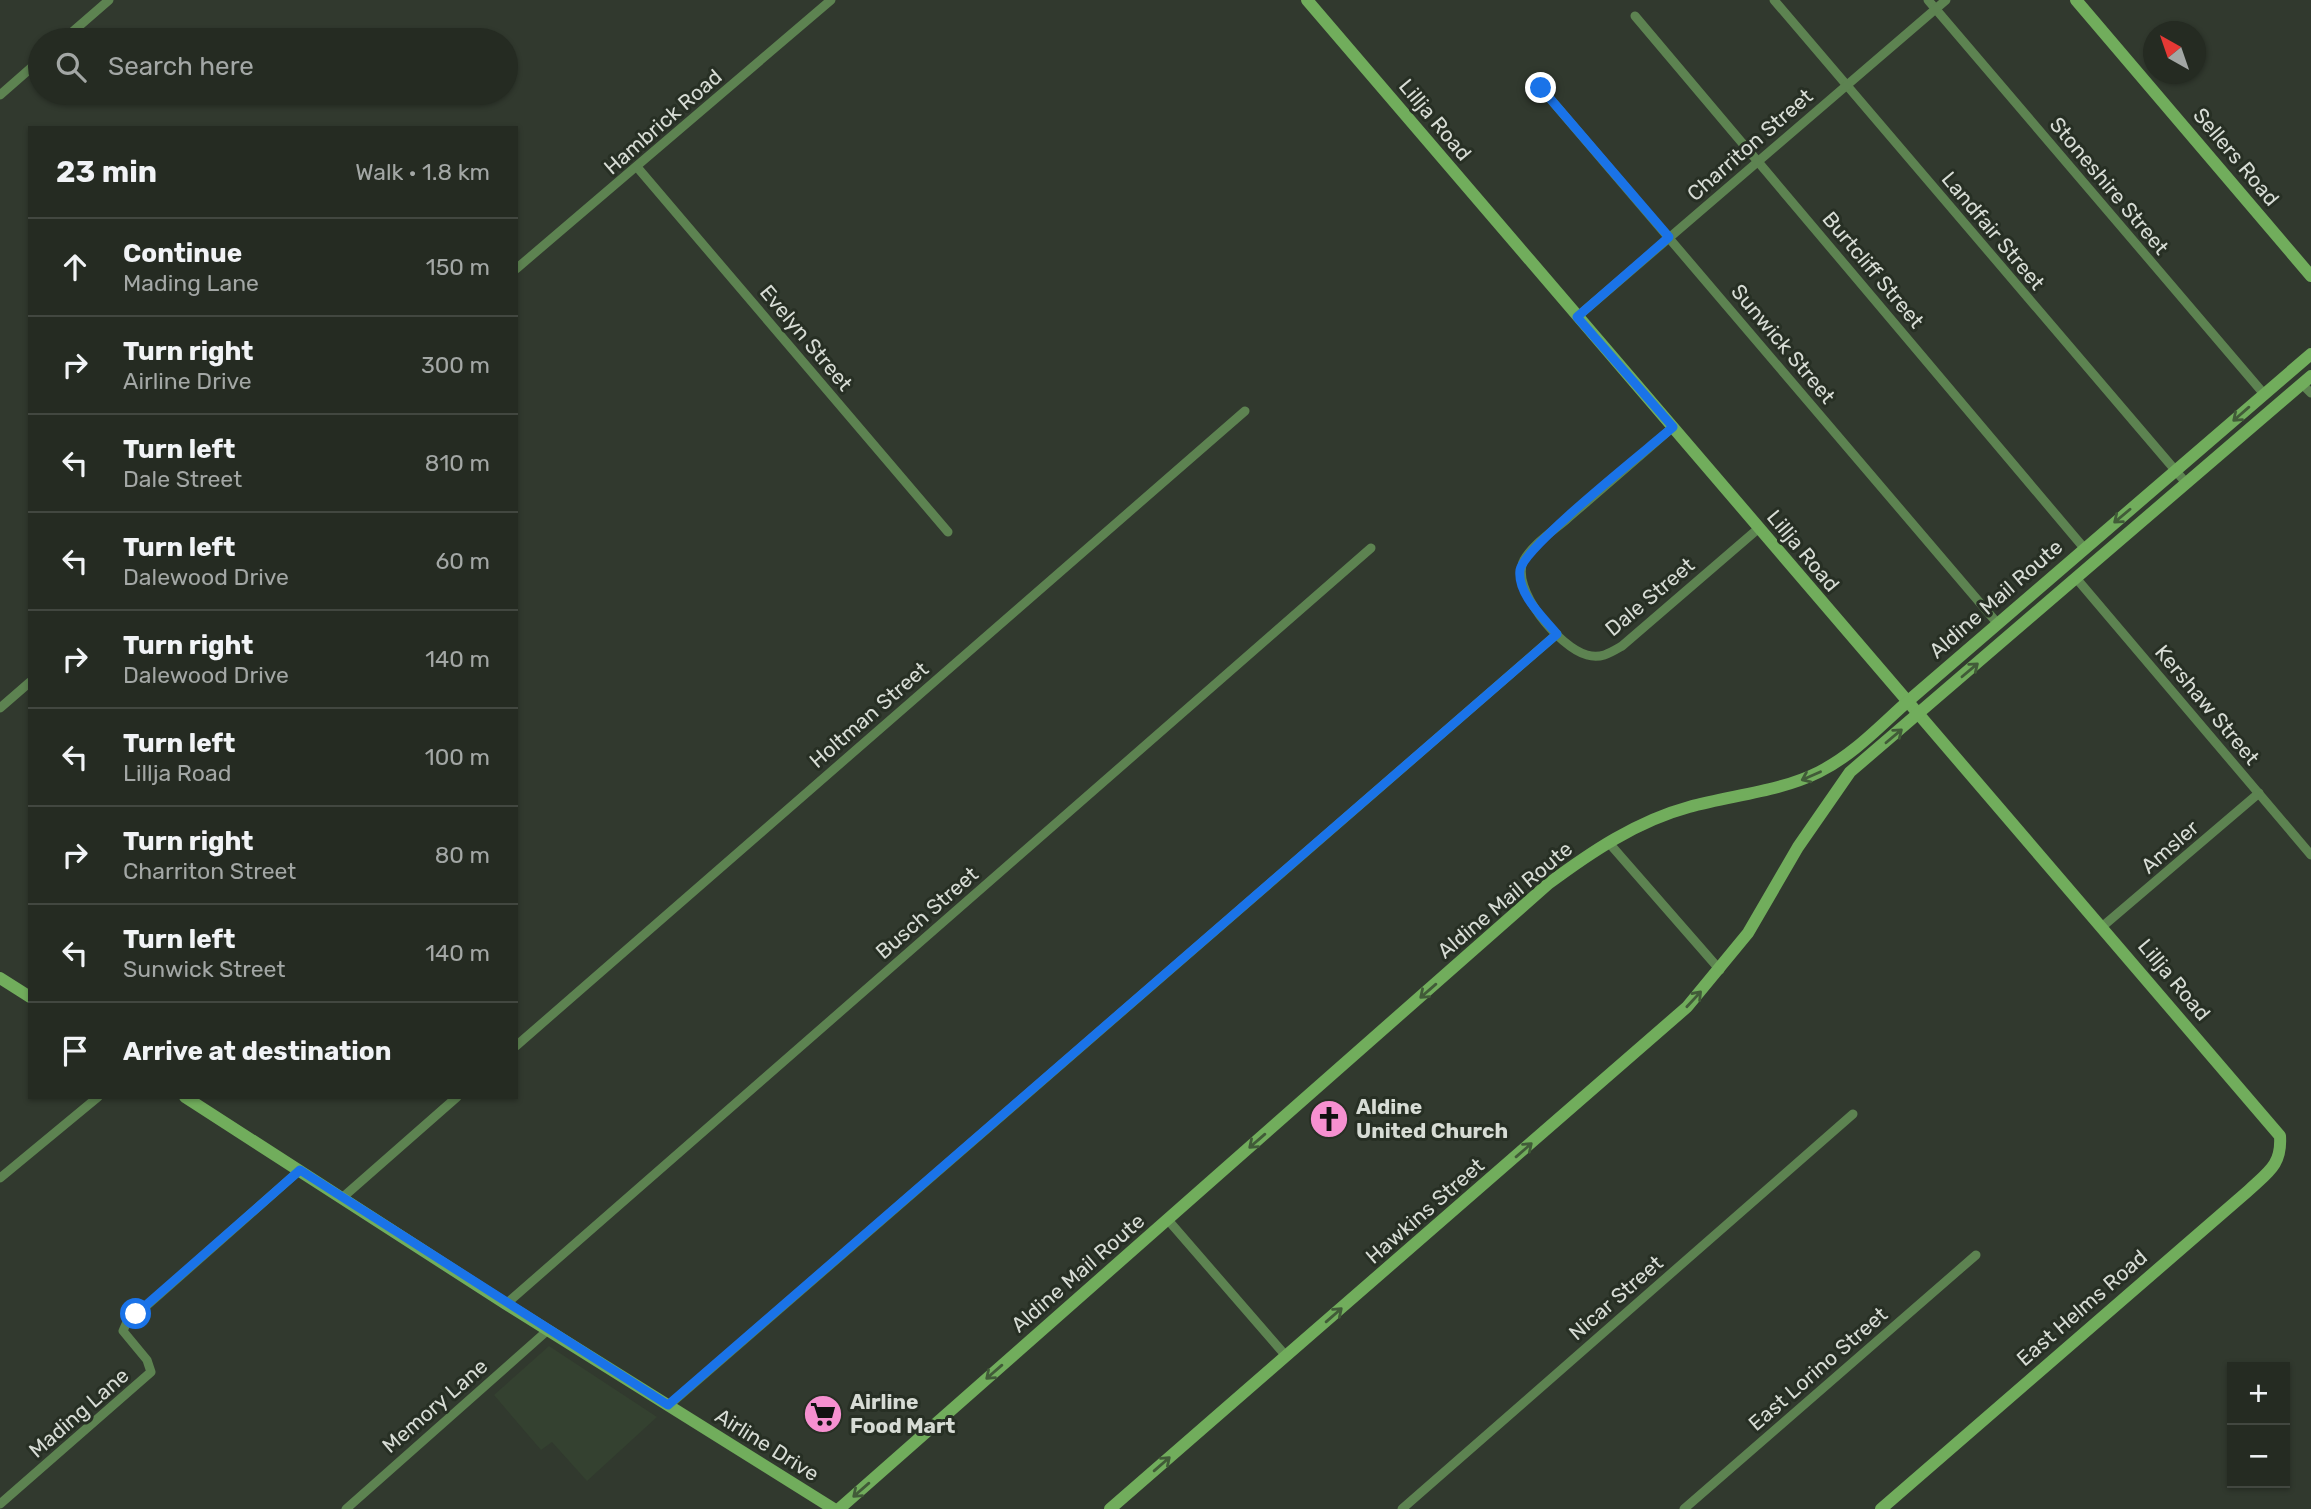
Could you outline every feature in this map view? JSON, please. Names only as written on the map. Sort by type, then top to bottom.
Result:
[{"type":"main road","name":"Sellers Road","points":[[2076,0],[2311,276]]},
{"type":"main road","name":"Lillja Road","points":[[1314,2],[1577,317],[2273,1125]]},
{"type":"main road","name":"Aldine Mail Route","points":[[836,1509],[1548,884],[1609,843],[1687,807],[1797,782],[1821,771],[1868,739],[2084,548],[2311,354]]},
{"type":"main road","name":"Aldine Mail Route","points":[[1869,756],[2186,484],[2308,385]]},
{"type":"main road","name":"Hawkins Street","points":[[1110,1509],[1653,1038],[1720,970],[1748,933],[1829,799],[1850,772],[1869,756]]},
{"type":"main road","points":[[0,978],[28,996]]},
{"type":"main road","name":"Airline Drive","points":[[188,1099],[506,1304],[836,1509]]},
{"type":"main road","name":"East Helms Road","points":[[1881,1509],[2272,1168],[2281,1153],[2280,1136],[2273,1125]]},
{"type":"street","points":[[77,28],[109,0]]},
{"type":"street","name":"Hambrick Road","points":[[518,268],[831,0]]},
{"type":"street","name":"Landfair Street","points":[[1774,0],[2186,484]]},
{"type":"street","name":"Stoneshire Street","points":[[1928,0],[2263,394]]},
{"type":"street","name":"Charriton Street","points":[[1577,317],[1946,0]]},
{"type":"street","name":"Burtcliff Street","points":[[1635,16],[2084,548]]},
{"type":"street","points":[[0,95],[28,70]]},
{"type":"street","name":"Sunwick Street","points":[[1541,88],[1998,624]]},
{"type":"street","name":"Evelyn Street","points":[[637,167],[948,532]]},
{"type":"street","name":"Holtman Street","points":[[518,1044],[1245,411]]},
{"type":"street","points":[[668,1405],[1557,634],[1524,592],[1520,572],[1523,562],[1544,538],[1673,427]]},
{"type":"street","name":"Dale Street","points":[[1557,634],[1573,650],[1588,656],[1605,656],[1622,646],[1759,528]]},
{"type":"street","name":"Busch Street","points":[[506,1304],[1371,548]]},
{"type":"street","name":"Kershaw Street","points":[[2076,578],[2311,855]]},
{"type":"street","points":[[0,708],[28,684]]},
{"type":"street","name":"Amsler","points":[[2104,926],[2259,793]]},
{"type":"street","points":[[1609,843],[1720,970]]},
{"type":"street","points":[[0,1178],[96,1099]]},
{"type":"street","points":[[341,1198],[455,1099]]},
{"type":"street","name":"Nicar Street","points":[[1402,1509],[1853,1114]]},
{"type":"street","name":"Mading Lane","points":[[0,1504],[151,1372],[147,1360],[123,1331],[126,1324],[300,1170]]},
{"type":"street","points":[[1168,1220],[1286,1356]]},
{"type":"street","name":"East Lorino Street","points":[[1684,1509],[1976,1255]]},
{"type":"street","name":"Memory Lane","points":[[346,1509],[548,1330]]},
{"type":"shaded area","points":[[549,1346],[657,1417],[587,1481],[552,1442],[541,1450],[494,1395]]},
{"type":"place","name":"Aldine United Church","points":[[1329,1119]]},
{"type":"place","name":"Airline Food Mart","points":[[823,1414]]},
{"type":"route","points":[[136,1314],[300,1170],[668,1405],[1557,634],[1524,592],[1520,572],[1523,562],[1544,538],[1673,427],[1577,317],[1669,237],[1541,88]]}]
